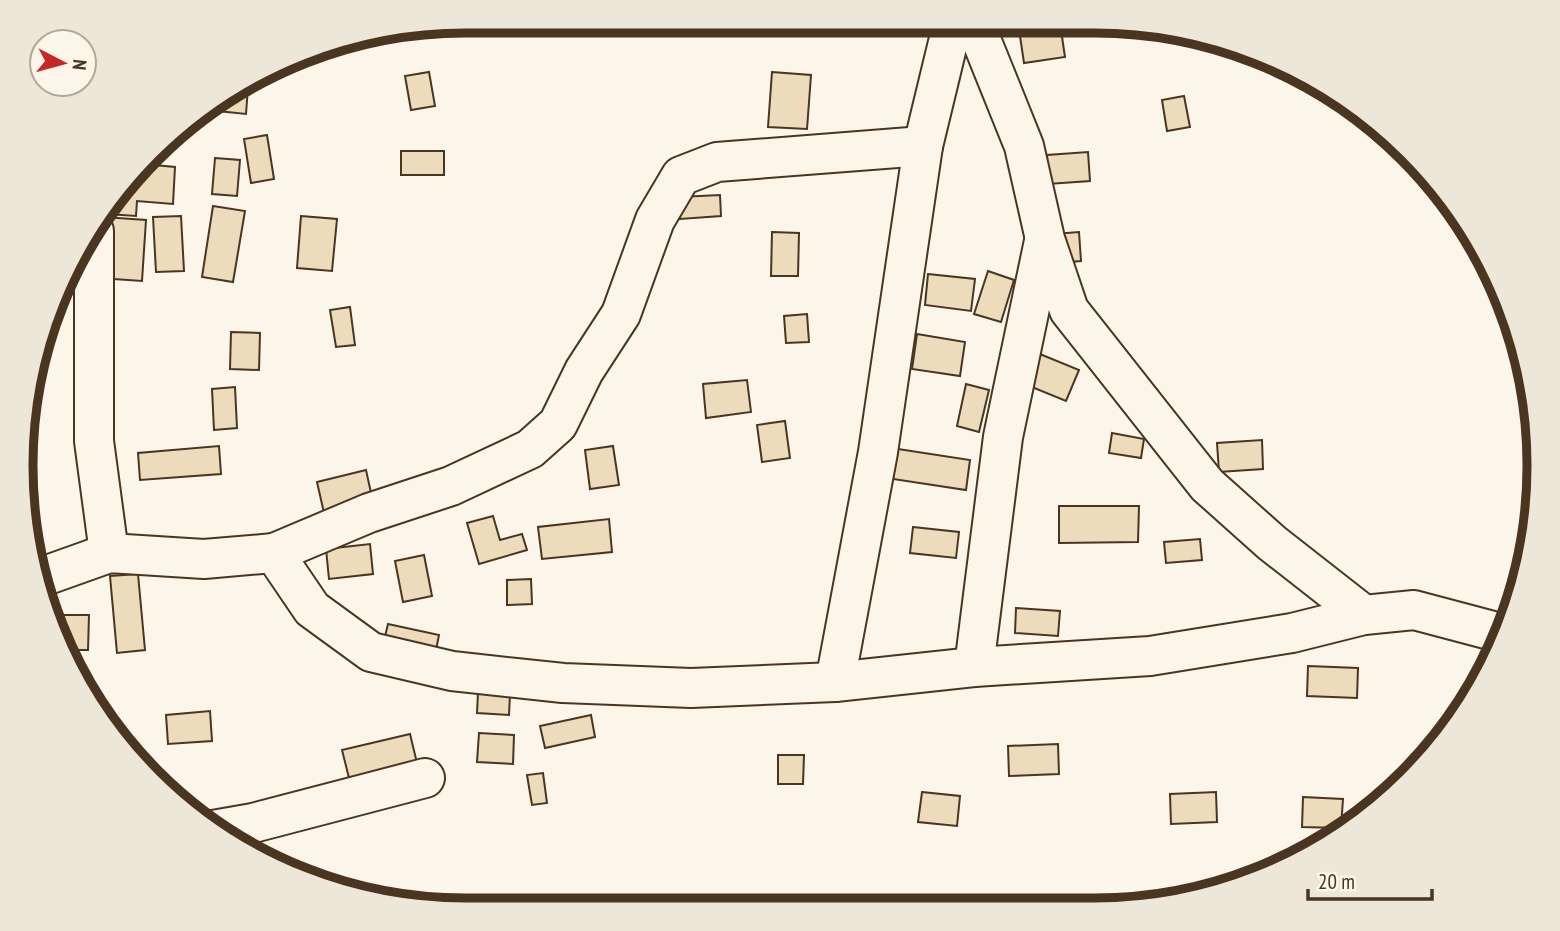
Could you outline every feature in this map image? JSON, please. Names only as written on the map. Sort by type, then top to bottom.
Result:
[{"type":"street","points":[[835,682],[878,452],[923,146],[950,33]]},
{"type":"street","points":[[978,33],[1024,146],[1045,239],[1069,310],[1207,485],[1272,543],[1364,615]]},
{"type":"street","points":[[48,575],[109,553],[204,559],[274,553],[369,513],[451,486],[530,449],[558,424],[584,371],[621,314],[655,220],[681,176],[717,162],[923,146]]},
{"type":"street","points":[[974,667],[1003,437],[1045,239]]},
{"type":"street","points":[[94,244],[94,441],[109,553]]},
{"type":"street","points":[[274,553],[312,609],[371,652],[452,671],[563,683],[691,688],[835,682],[974,667],[1150,656],[1292,633],[1364,615],[1413,610],[1494,631]]},
{"type":"street","points":[[229,827],[425,778]]},
{"type":"building","points":[[1061,33],[1065,57],[1024,63],[1020,36]]},
{"type":"building","points":[[429,72],[435,106],[411,110],[405,76]]},
{"type":"building","points":[[772,72],[811,75],[807,129],[768,127]]},
{"type":"building","points":[[248,92],[246,114],[218,111]]},
{"type":"building","points":[[1184,96],[1190,127],[1167,131],[1162,100]]},
{"type":"building","points":[[267,135],[274,179],[251,183],[244,139]]},
{"type":"building","points":[[401,151],[444,151],[444,175],[401,175]]},
{"type":"building","points":[[1088,152],[1090,181],[1048,184],[1047,155]]},
{"type":"building","points":[[215,158],[240,160],[237,196],[212,194]]},
{"type":"building","points":[[155,165],[175,167],[173,204],[137,201],[136,216],[114,214]]},
{"type":"building","points":[[720,195],[721,216],[680,219],[679,197]]},
{"type":"building","points":[[213,206],[245,211],[233,282],[202,277]]},
{"type":"building","points":[[181,216],[184,271],[156,272],[153,217]]},
{"type":"building","points":[[301,216],[337,219],[332,271],[297,268]]},
{"type":"building","points":[[111,218],[146,220],[142,281],[99,278],[102,231]]},
{"type":"building","points":[[772,232],[799,233],[798,276],[771,276]]},
{"type":"building","points":[[1079,232],[1081,261],[1056,263],[1054,234]]},
{"type":"building","points":[[988,271],[1014,280],[1001,322],[974,314]]},
{"type":"building","points":[[928,274],[975,279],[971,311],[925,305]]},
{"type":"building","points":[[350,307],[355,345],[336,347],[330,310]]},
{"type":"building","points":[[807,314],[809,342],[786,343],[784,316]]},
{"type":"building","points":[[231,332],[260,333],[259,370],[230,369]]},
{"type":"building","points":[[917,334],[965,342],[960,376],[912,369]]},
{"type":"building","points":[[1035,352],[1079,370],[1066,401],[1022,383]]},
{"type":"building","points":[[747,380],[751,412],[706,418],[703,384]]},
{"type":"building","points":[[966,384],[989,390],[979,432],[957,426]]},
{"type":"building","points":[[235,387],[237,428],[214,430],[212,389]]},
{"type":"building","points":[[785,421],[790,458],[762,462],[757,425]]},
{"type":"building","points":[[1112,433],[1144,439],[1141,458],[1109,453]]},
{"type":"building","points":[[1262,440],[1263,469],[1219,472],[1217,443]]},
{"type":"building","points":[[219,446],[221,474],[140,480],[138,453]]},
{"type":"building","points":[[613,446],[619,485],[590,489],[585,450]]},
{"type":"building","points":[[898,449],[970,460],[966,490],[893,479]]},
{"type":"building","points":[[366,470],[373,502],[324,513],[317,482]]},
{"type":"building","points":[[1059,506],[1139,506],[1138,542],[1059,543]]},
{"type":"building","points":[[493,516],[500,540],[522,534],[527,550],[479,564],[467,523]]},
{"type":"building","points":[[609,519],[612,552],[542,559],[538,527]]},
{"type":"building","points":[[913,527],[959,532],[956,558],[910,553]]},
{"type":"building","points":[[1200,539],[1202,560],[1166,563],[1164,542]]},
{"type":"building","points":[[370,544],[373,574],[329,579],[326,549]]},
{"type":"building","points":[[424,555],[432,596],[403,602],[395,561]]},
{"type":"building","points":[[138,574],[145,650],[117,653],[110,576]]},
{"type":"building","points":[[531,579],[532,604],[507,605],[507,580]]},
{"type":"building","points":[[1016,608],[1060,611],[1058,636],[1015,633]]},
{"type":"building","points":[[60,615],[89,615],[88,650],[75,650]]},
{"type":"building","points":[[388,624],[439,635],[434,660],[382,649]]},
{"type":"building","points":[[1308,666],[1358,668],[1357,698],[1307,696]]},
{"type":"building","points":[[478,692],[510,694],[509,715],[477,713]]},
{"type":"building","points":[[210,711],[212,741],[168,744],[166,715]]},
{"type":"building","points":[[591,715],[595,737],[545,748],[540,726]]},
{"type":"building","points":[[479,733],[514,735],[513,764],[477,762]]},
{"type":"building","points":[[410,734],[417,763],[349,778],[342,750]]},
{"type":"building","points":[[1058,744],[1059,774],[1009,776],[1008,746]]},
{"type":"building","points":[[778,755],[804,755],[803,784],[778,784]]},
{"type":"building","points":[[543,773],[547,803],[532,805],[527,775]]},
{"type":"building","points":[[922,792],[960,796],[957,826],[918,822]]},
{"type":"building","points":[[1216,792],[1217,822],[1171,824],[1170,794]]},
{"type":"building","points":[[1303,797],[1343,799],[1342,820],[1335,825],[1331,828],[1302,827]]}]
